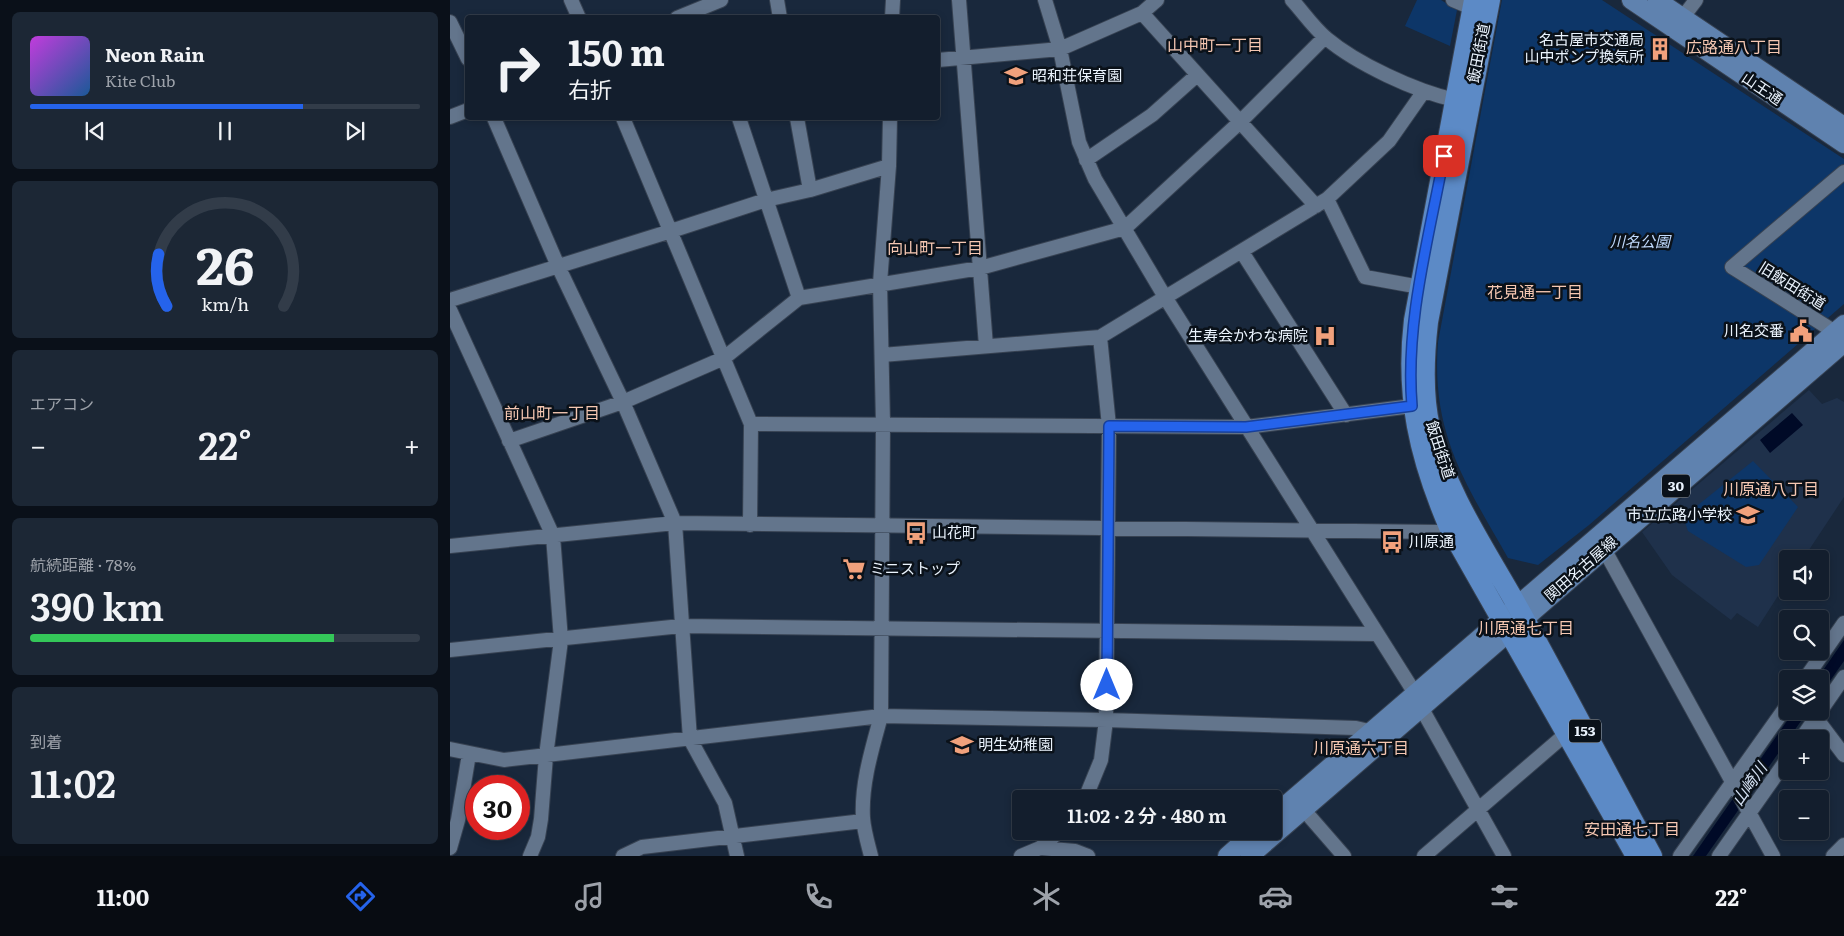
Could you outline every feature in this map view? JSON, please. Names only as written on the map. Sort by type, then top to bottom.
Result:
[{"type":"highway","name":"飯田街道","points":[[1479,3],[1455,100],[1420,287],[1410,356],[1412,406],[1430,480],[1521,612],[1652,856]]},
{"type":"highway","name":"飯田街道","points":[[1479,3],[1424,357],[1426,405],[1430,427],[1458,522],[1506,626],[1636,856]]},
{"type":"main road","name":"山王通","points":[[1631,0],[1844,144]]},
{"type":"main road","name":"山王通","points":[[1657,0],[1844,126]]},
{"type":"main road","name":"関田名古屋線","points":[[1521,612],[1604,549],[1842,334]]},
{"type":"main road","name":"関田名古屋線","points":[[1282,811],[1298,804],[1506,626],[1596,535],[1842,334]]},
{"type":"main road","name":"関田名古屋線","points":[[1250,856],[1370,731],[1419,702]]},
{"type":"main road","points":[[1227,856],[1245,840]]},
{"type":"street","points":[[571,0],[578,15]]},
{"type":"street","points":[[684,15],[721,0]]},
{"type":"street","points":[[777,0],[780,15]]},
{"type":"street","points":[[892,15],[893,0]]},
{"type":"street","points":[[960,0],[986,346]]},
{"type":"street","points":[[1045,0],[1060,49],[1078,142],[1095,180],[1165,298],[1419,702],[1504,856]]},
{"type":"street","points":[[940,60],[1060,49],[1142,13],[1157,0]]},
{"type":"street","points":[[1292,0],[1325,37],[1387,75],[1424,91],[1455,100]]},
{"type":"street","points":[[1453,0],[1479,3]]},
{"type":"street","points":[[1683,17],[1696,0]]},
{"type":"street","points":[[1142,13],[1240,122],[1322,203],[1365,277],[1420,287]]},
{"type":"street","points":[[450,22],[465,53]]},
{"type":"street","points":[[509,441],[624,402],[724,358],[799,298],[880,283],[980,268],[1125,228],[1240,122],[1325,37]]},
{"type":"street","points":[[1086,160],[1152,115],[1197,75]]},
{"type":"street","points":[[882,355],[1100,337],[1322,203],[1389,141],[1424,91]]},
{"type":"street","points":[[450,117],[465,111]]},
{"type":"street","points":[[495,120],[558,266],[624,402],[675,524],[690,739],[725,804],[737,856]]},
{"type":"street","points":[[624,120],[672,231],[751,424],[750,524]]},
{"type":"street","points":[[739,120],[799,298]]},
{"type":"street","points":[[797,120],[810,190]]},
{"type":"street","points":[[871,856],[863,821],[863,805],[869,762],[881,716],[881,526],[884,424],[880,283],[890,120]]},
{"type":"street","points":[[450,300],[766,200],[810,190],[888,166]]},
{"type":"street","name":"旧飯田街道","points":[[1842,334],[1732,267],[1844,172]]},
{"type":"street","points":[[1242,252],[1346,415]]},
{"type":"street","points":[[450,310],[553,536],[562,640],[546,756],[538,837],[530,856]]},
{"type":"street","points":[[1089,790],[1101,760],[1106,720],[1109,426],[1100,337]]},
{"type":"street","points":[[751,424],[1246,427],[1412,406]]},
{"type":"street","points":[[450,546],[675,524],[1439,532],[1458,522]]},
{"type":"street","points":[[1604,549],[1773,856]]},
{"type":"street","points":[[1811,670],[1844,623]]},
{"type":"street","points":[[450,650],[562,640],[682,626],[881,630],[1376,634]]},
{"type":"street","points":[[1829,699],[1844,678]]},
{"type":"street","points":[[450,749],[504,760],[881,716],[1106,720],[1356,728],[1370,731]]},
{"type":"street","points":[[1680,856],[1779,717]]},
{"type":"street","points":[[1818,720],[1844,755]]},
{"type":"street","points":[[1424,856],[1567,733]]},
{"type":"street","points":[[450,848],[458,820],[469,754]]},
{"type":"street","points":[[1719,856],[1779,770]]},
{"type":"street","points":[[1298,804],[1344,856]]},
{"type":"street","points":[[623,856],[642,847],[863,821]]},
{"type":"street","points":[[1020,856],[1040,848],[1049,840]]},
{"type":"street","points":[[1833,856],[1844,845]]},
{"type":"street","points":[[1040,848],[1075,852],[1088,856]]},
{"type":"shaded area","name":"市立広路小学校","points":[[1809,390],[1822,404],[1837,398],[1844,402],[1844,497],[1809,550],[1779,550],[1779,594],[1758,627],[1737,613],[1731,620],[1672,575],[1642,532]]},
{"type":"green space","points":[[1417,0],[1441,0],[1457,10],[1450,46],[1405,26]]},
{"type":"green space","name":"川名公園","points":[[1502,0],[1602,0],[1844,159],[1844,304],[1589,525],[1538,565],[1508,558],[1465,481],[1446,431],[1440,404],[1437,375],[1438,342]]},
{"type":"green space","points":[[1753,461],[1798,507],[1759,565],[1746,567],[1688,531],[1683,517]]},
{"type":"water","points":[[1792,413],[1803,425],[1770,453],[1760,440]]},
{"type":"water","points":[[1844,640],[1844,661],[1829,682],[1829,670],[1823,670]]},
{"type":"water","name":"山崎川","points":[[1788,720],[1802,720],[1795,730],[1781,730]]},
{"type":"water","name":"山崎川","points":[[1779,733],[1779,752],[1706,856],[1693,856]]},
{"type":"place","name":"名古屋市交通局 山中ポンプ換気所","points":[[1660,49]]},
{"type":"place","name":"昭和荘保育園","points":[[1016,76]]},
{"type":"place","name":"川名交番","points":[[1801,331]]},
{"type":"place","name":"生寿会かわな病院","points":[[1325,336]]},
{"type":"place","name":"市立広路小学校","points":[[1748,515]]},
{"type":"place","name":"山花町","points":[[916,533]]},
{"type":"place","name":"川原通","points":[[1392,542]]},
{"type":"place","name":"ミニストップ","points":[[854,569]]},
{"type":"place","name":"明生幼稚園","points":[[962,745]]},
{"type":"district","name":"山中町一丁目","points":[[1215,45]]},
{"type":"district","name":"広路通八丁目","points":[[1734,47]]},
{"type":"district","name":"向山町一丁目","points":[[935,248]]},
{"type":"district","name":"花見通一丁目","points":[[1535,292]]},
{"type":"district","name":"前山町一丁目","points":[[552,413]]},
{"type":"district","name":"川原通八丁目","points":[[1771,489]]},
{"type":"district","name":"川原通七丁目","points":[[1526,628]]},
{"type":"district","name":"川原通六丁目","points":[[1361,748]]},
{"type":"district","name":"安田通七丁目","points":[[1632,829]]},
{"type":"route","points":[[1107,685],[1109,426],[1246,427],[1412,406],[1410,356],[1414,320],[1444,156]]}]
